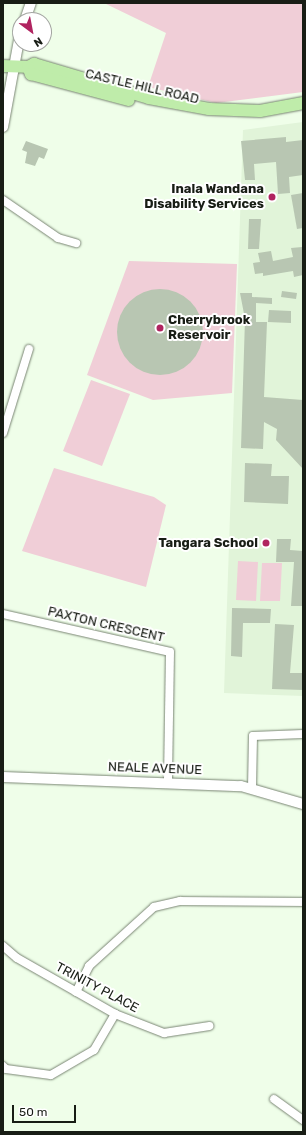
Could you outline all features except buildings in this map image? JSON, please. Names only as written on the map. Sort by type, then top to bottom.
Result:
[{"type":"main road","name":"CASTLE HILL ROAD","points":[[8,66],[28,67],[34,64],[56,69],[149,98],[208,109],[260,111],[303,103]]},
{"type":"main road","name":"CASTLE HILL ROAD","points":[[28,67],[31,74],[185,114],[263,119],[303,112]]},
{"type":"street","points":[[3,127],[8,66],[13,52]]},
{"type":"street","points":[[3,200],[58,238],[76,243]]},
{"type":"street","points":[[3,433],[29,349]]},
{"type":"street","name":"PAXTON CRESCENT","points":[[3,614],[170,652],[168,782]]},
{"type":"street","points":[[252,788],[253,736],[303,734]]},
{"type":"street","name":"NEALE AVENUE","points":[[3,777],[168,782],[252,788],[303,804]]},
{"type":"street","points":[[76,992],[89,966],[154,907],[180,901],[303,902]]},
{"type":"street","name":"TRINITY PLACE","points":[[3,946],[76,992],[115,1014],[164,1033],[209,1026]]},
{"type":"street","points":[[3,1066],[6,1069],[50,1076],[94,1050],[115,1014]]},
{"type":"street","points":[[274,1099],[303,1120]]},
{"type":"shaded area","points":[[104,3],[303,3],[303,92],[216,103],[148,87],[166,33]]},
{"type":"shaded area","name":"Tangara School","points":[[303,122],[303,696],[224,693],[243,130]]},
{"type":"shaded area","points":[[129,261],[237,264],[232,393],[153,400],[87,375]]},
{"type":"shaded area","points":[[91,380],[130,394],[102,466],[63,451]]},
{"type":"shaded area","points":[[54,468],[154,497],[166,505],[146,587],[22,551]]},
{"type":"shaded area","points":[[238,561],[258,562],[256,601],[236,600]]},
{"type":"shaded area","points":[[262,563],[282,563],[280,601],[260,601]]},
{"type":"place","name":"Inala Wandana Disability Services","points":[[272,197]]},
{"type":"place","name":"Cherrybrook Reservoir","points":[[160,328]]},
{"type":"place","name":"Tangara School","points":[[266,543]]}]
